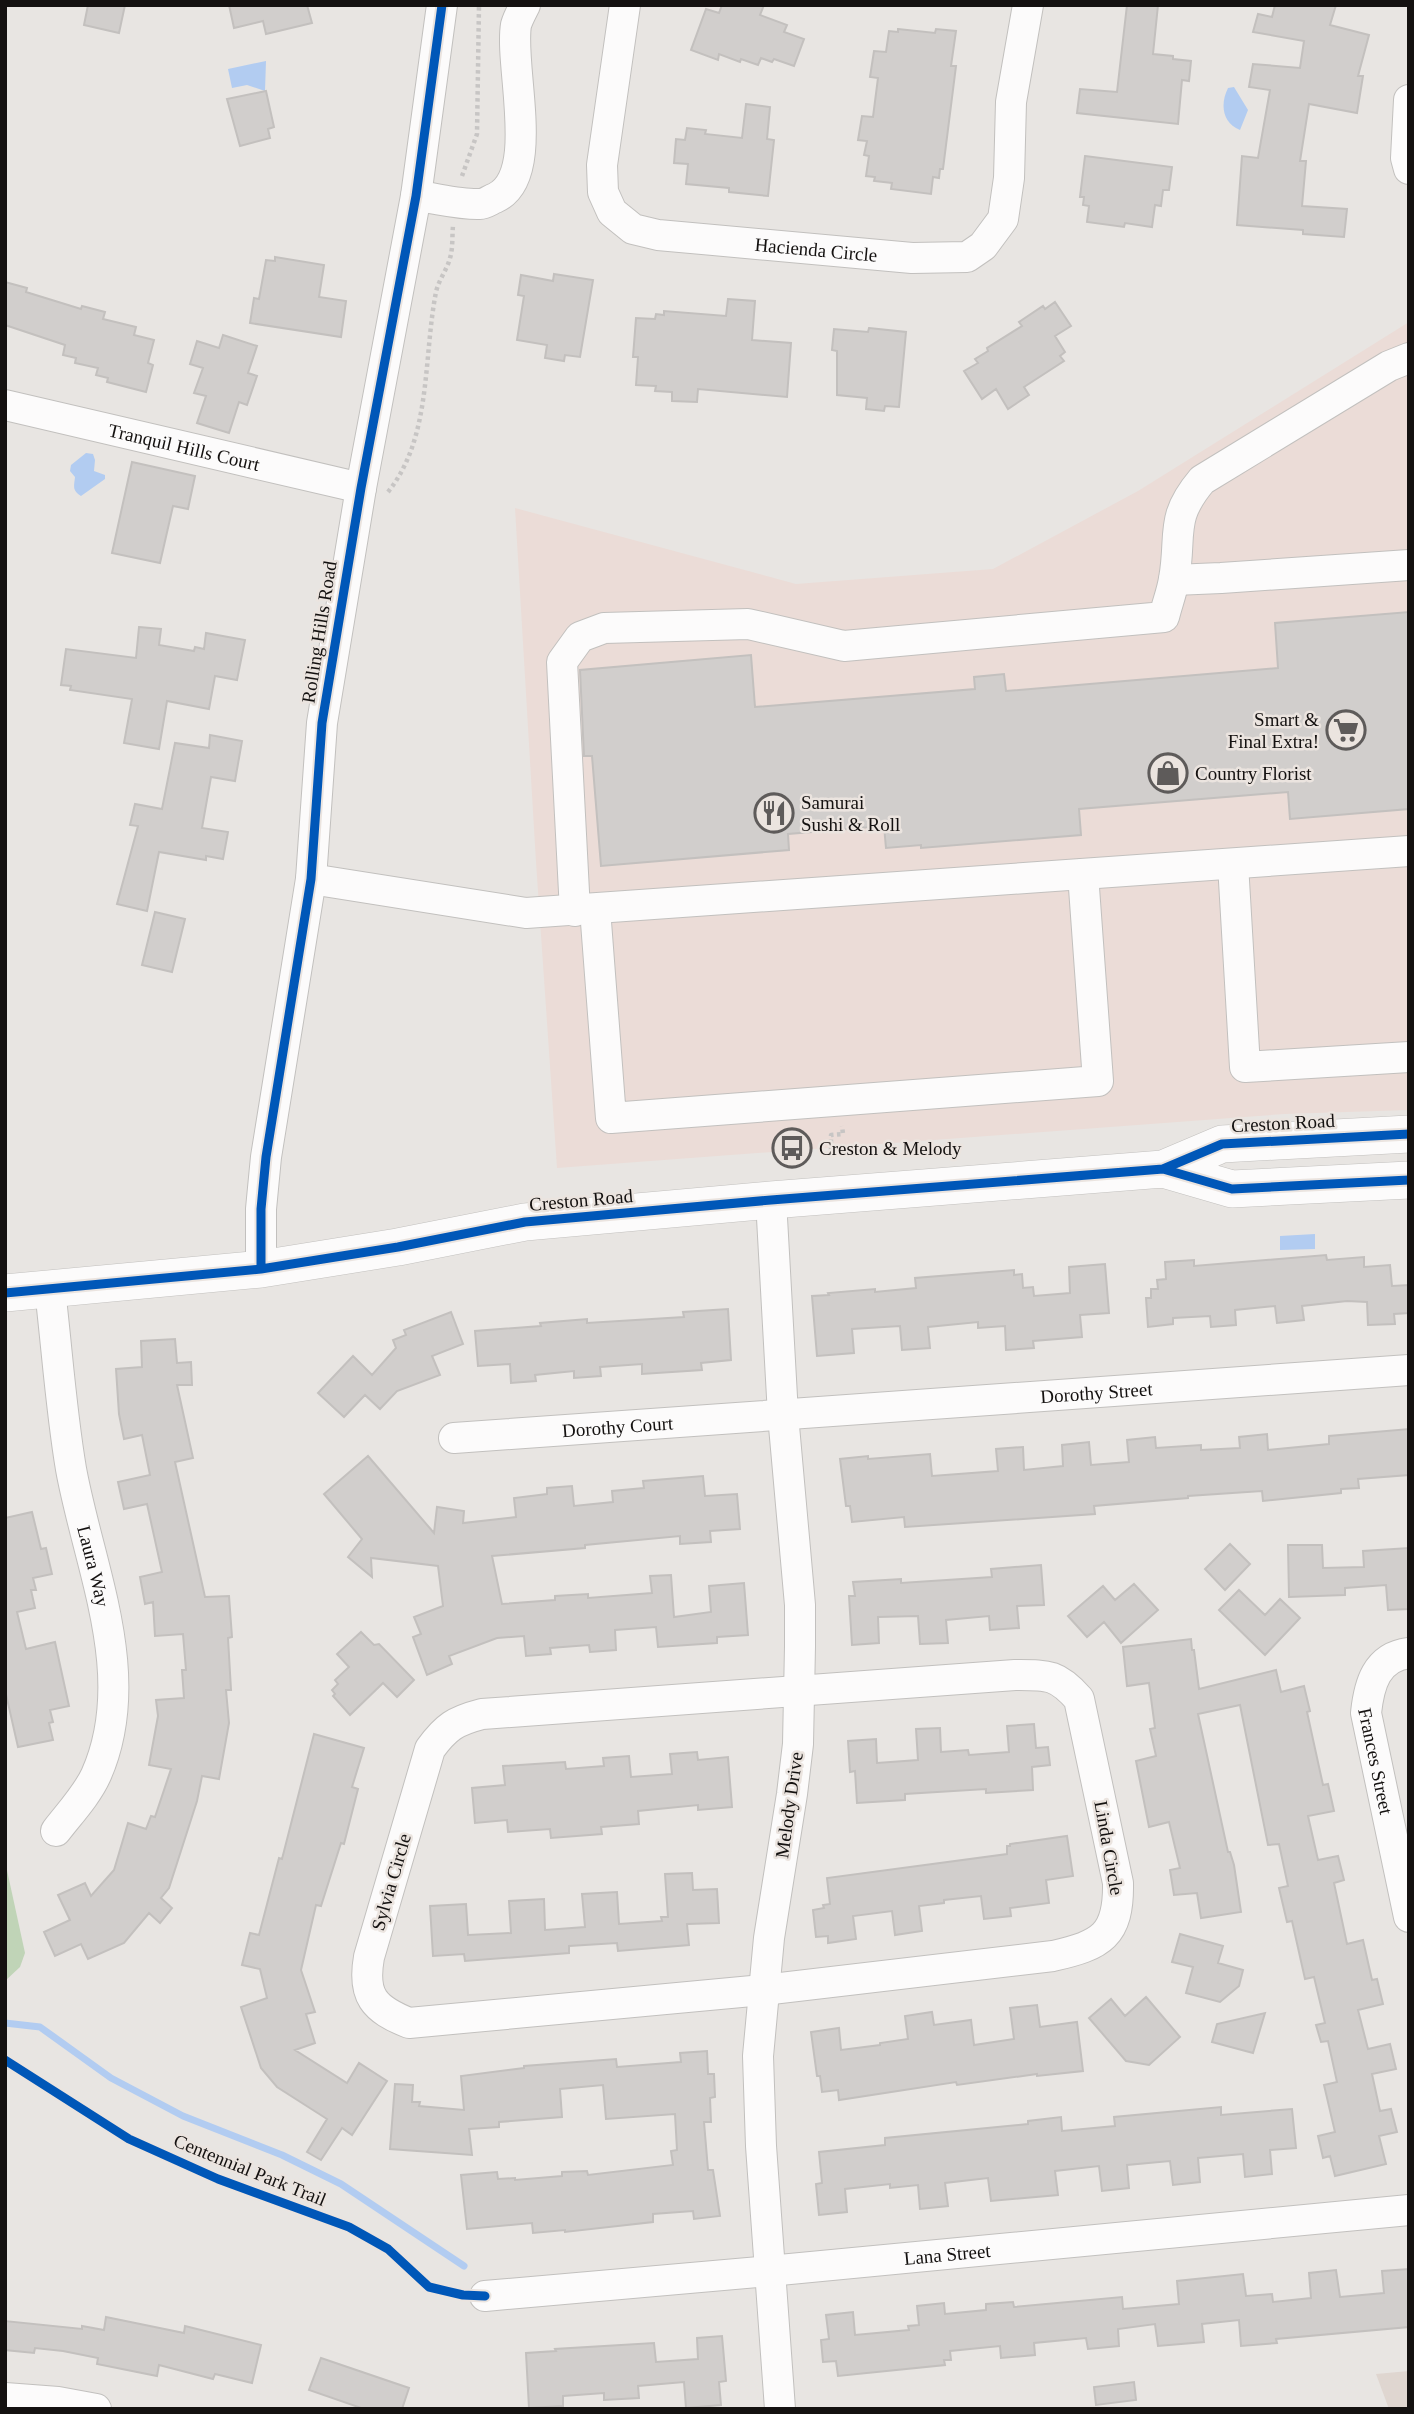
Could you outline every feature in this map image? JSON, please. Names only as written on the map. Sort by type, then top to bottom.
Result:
[{"type":"main road","name":"Creston Road","points":[[5,1293],[261,1269],[398,1247],[525,1222],[1163,1169],[1222,1144],[1409,1134]]},
{"type":"main road","name":"Creston Road","points":[[1163,1169],[1232,1189],[1409,1180]]},
{"type":"street","name":"Rolling Hills Road","points":[[261,1269],[261,1209],[266,1157],[311,879],[322,723],[372,493],[442,5]]},
{"type":"street","points":[[416,196],[482,204],[503,194],[514,177],[521,145],[521,107],[515,52],[516,23],[525,5]]},
{"type":"street","name":"Hacienda Circle","points":[[625,5],[602,165],[603,192],[612,212],[633,229],[658,234],[932,258],[968,257],[983,246],[1003,219],[1009,178],[1011,102],[1028,5]]},
{"type":"street","points":[[1409,100],[1406,158],[1409,169]]},
{"type":"street","points":[[1083,874],[1098,1081],[611,1118],[585,910],[562,662],[580,637],[604,628],[748,624],[844,646],[1164,617],[1174,580],[1178,520],[1187,498],[1202,480],[1389,366],[1409,358]]},
{"type":"street","name":"Tranquil Hills Court","points":[[5,405],[372,493]]},
{"type":"street","points":[[1174,580],[1409,565]]},
{"type":"street","points":[[311,879],[526,914],[1409,851]]},
{"type":"street","points":[[1233,864],[1245,1068],[1409,1057]]},
{"type":"street","name":"Melody Drive","points":[[771,1200],[783,1415],[800,1605],[798,1744],[763,1990],[758,2056],[761,2146],[780,2409]]},
{"type":"street","name":"Laura Way","points":[[50,1290],[71,1468],[111,1645],[114,1680],[109,1728],[95,1776],[56,1831]]},
{"type":"street","name":"Dorothy Street","points":[[783,1415],[1409,1370]]},
{"type":"street","name":"Dorothy Court","points":[[454,1438],[783,1415]]},
{"type":"street","name":"Frances Street","points":[[1409,1653],[1384,1663],[1369,1686],[1366,1713],[1409,1917]]},
{"type":"street","name":"Linda Circle","points":[[763,1990],[1053,1956],[1099,1941],[1112,1926],[1119,1906],[1118,1883],[1086,1725],[1079,1699],[1064,1682],[1043,1675],[1015,1675],[800,1690]]},
{"type":"street","name":"Sylvia Circle","points":[[763,1990],[409,2023],[386,2014],[372,1998],[365,1977],[430,1749],[444,1730],[461,1719],[482,1714],[800,1690]]},
{"type":"street","name":"Lana Street","points":[[485,2295],[769,2272],[1409,2210]]},
{"type":"street","points":[[5,2398],[58,2402],[96,2409]]},
{"type":"path","points":[[372,493],[402,474],[417,429],[436,293],[451,257],[455,201],[477,134],[479,5]]},
{"type":"shaded area","points":[[1409,322],[1409,1110],[1284,1114],[557,1168],[515,508],[796,584],[993,569],[1138,491]]},
{"type":"shaded area","points":[[1409,2371],[1409,2409],[1389,2409],[1376,2374]]},
{"type":"green space","points":[[5,1861],[25,1953],[20,1967],[5,1981]]},
{"type":"water","points":[[266,61],[265,91],[247,85],[232,88],[228,69]]},
{"type":"water","points":[[1234,87],[1248,110],[1240,130],[1229,123],[1224,112],[1225,94],[1228,88]]},
{"type":"water","points":[[86,453],[93,454],[94,471],[105,475],[105,479],[81,496],[75,490],[75,477],[70,471],[71,465]]},
{"type":"water","points":[[1315,1234],[1315,1249],[1280,1250],[1280,1236]]},
{"type":"building","points":[[88,5],[125,5],[119,33],[84,25]]},
{"type":"building","points":[[229,5],[307,5],[312,23],[266,34],[263,21],[234,28]]},
{"type":"building","points":[[722,5],[764,5],[760,15],[787,25],[784,32],[804,39],[794,66],[761,58],[758,65],[719,54],[718,60],[691,50],[706,9],[719,13]]},
{"type":"building","points":[[1127,5],[1158,5],[1153,54],[1191,61],[1189,81],[1182,80],[1178,124],[1077,113],[1080,89],[1117,92]]},
{"type":"building","points":[[1275,5],[1336,5],[1330,25],[1369,35],[1358,76],[1363,76],[1357,113],[1309,104],[1300,161],[1306,161],[1302,206],[1347,209],[1344,237],[1303,234],[1303,230],[1237,225],[1242,156],[1258,158],[1270,90],[1249,87],[1253,64],[1300,68],[1304,41],[1253,32],[1258,14],[1272,17]]},
{"type":"building","points":[[898,29],[935,33],[936,29],[956,31],[951,66],[956,66],[943,169],[940,169],[939,178],[933,177],[931,194],[891,189],[892,183],[874,181],[875,177],[866,176],[869,156],[864,155],[867,141],[858,140],[862,116],[873,117],[878,78],[870,77],[874,51],[886,52],[889,31],[898,32]]},
{"type":"building","points":[[266,91],[274,127],[268,129],[270,138],[240,146],[227,99]]},
{"type":"building","points":[[746,104],[770,107],[767,139],[774,140],[768,196],[729,192],[729,188],[686,184],[688,164],[674,163],[676,139],[685,140],[687,128],[706,130],[705,134],[742,138]]},
{"type":"building","points":[[1085,156],[1172,167],[1169,190],[1163,190],[1161,206],[1155,205],[1152,227],[1125,223],[1124,227],[1087,222],[1089,206],[1083,205],[1084,197],[1080,197]]},
{"type":"building","points":[[275,257],[324,265],[319,297],[346,301],[341,337],[250,323],[254,298],[259,299],[266,260],[275,261]]},
{"type":"building","points":[[554,274],[593,280],[580,357],[565,355],[564,361],[545,358],[547,345],[517,340],[524,296],[518,295],[521,275],[553,281]]},
{"type":"building","points":[[5,282],[27,288],[26,292],[81,309],[82,306],[105,312],[103,319],[136,327],[134,335],[154,340],[148,363],[153,365],[146,392],[107,382],[108,378],[96,375],[98,368],[75,363],[76,358],[63,355],[65,345],[5,325]]},
{"type":"building","points":[[728,299],[755,301],[752,340],[791,343],[787,397],[698,389],[697,402],[672,401],[672,392],[655,391],[656,386],[636,385],[638,357],[633,357],[636,318],[655,319],[656,314],[664,315],[664,311],[726,316]]},
{"type":"building","points":[[1055,302],[1071,326],[1055,336],[1065,352],[1060,356],[1064,361],[1024,387],[1029,395],[1008,409],[996,389],[982,399],[964,371],[978,363],[975,359],[988,351],[987,348],[1022,326],[1019,322],[1043,306],[1045,309]]},
{"type":"building","points":[[869,328],[906,332],[899,407],[885,406],[884,411],[866,409],[867,398],[837,395],[837,351],[832,350],[834,329],[868,332]]},
{"type":"building","points":[[223,335],[257,346],[248,373],[257,376],[247,405],[239,402],[229,433],[197,423],[206,396],[194,393],[203,368],[190,364],[197,341],[219,348]]},
{"type":"building","points":[[132,462],[195,476],[188,509],[173,506],[160,563],[112,553]]},
{"type":"building","points":[[1409,612],[1409,809],[1290,819],[1288,792],[1079,809],[1081,835],[921,848],[921,845],[886,848],[884,826],[788,834],[789,850],[601,866],[592,756],[584,756],[580,670],[751,655],[755,707],[975,689],[974,677],[1004,674],[1006,691],[1278,668],[1275,623]]},
{"type":"building","points":[[139,627],[161,629],[159,645],[194,651],[195,647],[204,649],[206,633],[245,640],[237,680],[215,676],[209,709],[167,701],[159,749],[124,743],[132,699],[70,690],[71,686],[61,685],[66,649],[136,658]]},
{"type":"building","points":[[210,735],[242,741],[235,781],[211,777],[202,828],[228,832],[223,859],[206,856],[206,860],[159,852],[147,911],[117,904],[138,826],[130,825],[135,804],[162,809],[175,743],[209,748]]},
{"type":"building","points":[[155,912],[185,919],[172,972],[142,965]]},
{"type":"building","points":[[1326,1255],[1327,1260],[1364,1257],[1364,1267],[1390,1265],[1392,1286],[1409,1285],[1409,1313],[1394,1314],[1395,1324],[1368,1325],[1367,1302],[1347,1301],[1302,1306],[1304,1320],[1277,1323],[1275,1306],[1235,1310],[1236,1325],[1211,1327],[1210,1316],[1173,1318],[1173,1324],[1148,1327],[1146,1298],[1151,1298],[1151,1289],[1158,1289],[1157,1280],[1166,1279],[1165,1262],[1194,1260],[1194,1266]]},
{"type":"building","points":[[1105,1264],[1109,1313],[1080,1315],[1082,1337],[1033,1341],[1034,1348],[1006,1350],[1005,1326],[978,1328],[978,1322],[928,1327],[930,1348],[902,1350],[900,1326],[852,1329],[854,1353],[817,1356],[812,1296],[875,1289],[875,1292],[916,1288],[915,1278],[1014,1270],[1014,1275],[1022,1274],[1023,1288],[1033,1287],[1034,1296],[1070,1293],[1069,1267]]},
{"type":"building","points":[[728,1309],[731,1360],[701,1363],[702,1370],[642,1374],[642,1364],[600,1367],[601,1376],[574,1378],[574,1371],[535,1375],[536,1381],[511,1383],[510,1364],[478,1366],[475,1331],[587,1319],[587,1323],[684,1317],[683,1312]]},
{"type":"building","points":[[451,1312],[463,1344],[432,1356],[440,1375],[397,1391],[380,1409],[365,1395],[344,1417],[318,1393],[353,1356],[372,1375],[396,1348],[393,1340],[406,1335],[404,1330]]},
{"type":"building","points":[[175,1339],[177,1363],[191,1362],[192,1385],[177,1385],[193,1458],[175,1462],[205,1597],[229,1596],[232,1637],[228,1638],[231,1690],[226,1690],[229,1723],[219,1779],[202,1776],[197,1801],[169,1888],[161,1898],[172,1908],[160,1923],[149,1913],[124,1943],[88,1959],[81,1944],[55,1956],[44,1932],[70,1920],[58,1895],[85,1883],[91,1896],[114,1870],[128,1823],[146,1829],[151,1816],[155,1817],[171,1769],[149,1765],[158,1716],[156,1700],[184,1698],[182,1670],[186,1670],[183,1634],[155,1636],[153,1602],[145,1604],[140,1577],[162,1572],[147,1504],[124,1509],[118,1482],[150,1475],[142,1435],[124,1439],[119,1414],[116,1369],[142,1367],[141,1341]]},
{"type":"building","points":[[1409,1429],[1409,1475],[1358,1479],[1359,1488],[1341,1489],[1341,1493],[1263,1501],[1262,1491],[1188,1496],[1094,1506],[1095,1514],[905,1527],[904,1517],[852,1522],[850,1506],[846,1506],[840,1459],[930,1454],[932,1476],[998,1471],[996,1449],[1023,1447],[1024,1470],[1063,1466],[1062,1445],[1089,1442],[1091,1465],[1129,1462],[1127,1440],[1155,1437],[1156,1448],[1201,1445],[1201,1450],[1240,1448],[1239,1437],[1267,1434],[1268,1450],[1329,1444],[1329,1436]]},
{"type":"building","points":[[368,1456],[434,1533],[437,1507],[464,1511],[463,1523],[516,1517],[514,1498],[547,1494],[547,1488],[572,1486],[574,1506],[613,1502],[612,1491],[644,1488],[643,1481],[703,1476],[705,1496],[737,1494],[740,1529],[710,1531],[711,1542],[680,1544],[680,1536],[492,1556],[502,1604],[555,1600],[555,1596],[588,1594],[588,1598],[652,1593],[650,1576],[671,1575],[674,1617],[711,1612],[709,1586],[744,1583],[748,1635],[717,1637],[717,1643],[658,1647],[656,1627],[615,1630],[616,1650],[590,1652],[589,1645],[550,1648],[551,1654],[526,1656],[524,1636],[497,1638],[449,1656],[452,1664],[427,1675],[413,1637],[421,1634],[414,1617],[443,1606],[438,1566],[371,1558],[372,1577],[348,1557],[362,1539],[324,1494]]},
{"type":"building","points":[[32,1512],[41,1549],[46,1548],[52,1574],[33,1578],[36,1590],[31,1590],[35,1608],[17,1612],[26,1649],[55,1642],[69,1706],[50,1710],[53,1722],[49,1723],[53,1740],[18,1747],[5,1690],[5,1518]]},
{"type":"building","points":[[1230,1544],[1250,1564],[1225,1590],[1205,1569]]},
{"type":"building","points":[[1288,1545],[1322,1545],[1323,1568],[1364,1567],[1363,1551],[1409,1548],[1409,1609],[1388,1610],[1386,1585],[1345,1588],[1345,1595],[1289,1597]]},
{"type":"building","points":[[1041,1565],[1044,1605],[1017,1606],[1019,1628],[990,1630],[989,1616],[946,1620],[948,1643],[920,1644],[918,1616],[878,1617],[879,1643],[852,1645],[849,1596],[855,1596],[853,1582],[901,1579],[901,1583],[992,1577],[991,1569]]},
{"type":"building","points":[[1134,1584],[1158,1610],[1121,1643],[1104,1622],[1087,1637],[1068,1616],[1103,1586],[1115,1600]]},
{"type":"building","points":[[1239,1590],[1265,1615],[1280,1599],[1300,1618],[1265,1655],[1219,1610]]},
{"type":"building","points":[[361,1632],[374,1645],[379,1644],[414,1680],[397,1697],[383,1683],[350,1715],[333,1696],[335,1694],[332,1690],[338,1684],[335,1680],[349,1667],[337,1654]]},
{"type":"building","points":[[1191,1639],[1199,1689],[1276,1670],[1281,1692],[1304,1686],[1323,1785],[1328,1784],[1334,1811],[1308,1816],[1318,1860],[1338,1856],[1344,1880],[1334,1883],[1347,1944],[1363,1940],[1372,1980],[1377,1979],[1383,2004],[1358,2010],[1368,2049],[1390,2044],[1396,2069],[1372,2074],[1380,2111],[1391,2109],[1397,2132],[1379,2136],[1386,2164],[1335,2176],[1330,2156],[1323,2158],[1318,2136],[1335,2132],[1324,2085],[1337,2082],[1328,2041],[1321,2042],[1316,2025],[1325,2023],[1314,1977],[1305,1979],[1292,1921],[1287,1922],[1279,1888],[1288,1886],[1279,1844],[1268,1845],[1240,1705],[1198,1714],[1228,1852],[1234,1865],[1241,1912],[1201,1918],[1197,1893],[1174,1895],[1170,1870],[1180,1868],[1169,1822],[1149,1827],[1136,1761],[1156,1756],[1150,1729],[1155,1728],[1149,1683],[1127,1686],[1123,1647]]},
{"type":"building","points":[[1034,1724],[1036,1748],[1048,1747],[1050,1765],[1032,1767],[1033,1790],[986,1793],[986,1789],[905,1794],[905,1800],[857,1803],[855,1771],[850,1772],[848,1741],[876,1739],[877,1763],[918,1760],[916,1729],[940,1728],[941,1752],[968,1750],[969,1755],[1009,1752],[1007,1726]]},
{"type":"building","points":[[314,1734],[364,1748],[352,1787],[358,1789],[344,1844],[341,1843],[321,1906],[316,1905],[301,1970],[315,2012],[306,2014],[315,2043],[295,2050],[347,2083],[359,2063],[387,2081],[352,2135],[342,2128],[321,2160],[307,2152],[327,2119],[277,2087],[261,2068],[241,2007],[267,1998],[260,1969],[242,1965],[250,1933],[259,1935],[279,1858],[282,1859]]},
{"type":"building","points":[[697,1752],[698,1760],[728,1757],[732,1807],[698,1810],[698,1805],[638,1811],[639,1824],[601,1827],[602,1834],[551,1838],[550,1829],[508,1832],[507,1820],[475,1823],[472,1788],[505,1785],[503,1766],[565,1762],[566,1769],[604,1766],[603,1758],[629,1756],[631,1777],[672,1774],[670,1754]]},
{"type":"building","points":[[1067,1836],[1073,1876],[1046,1880],[1049,1903],[1010,1908],[1011,1916],[984,1919],[981,1896],[944,1900],[944,1903],[919,1906],[922,1931],[895,1935],[892,1911],[853,1916],[856,1939],[828,1943],[828,1936],[816,1937],[813,1910],[830,1904],[827,1878],[1007,1854],[1007,1846],[1010,1844]]},
{"type":"building","points":[[692,1873],[693,1890],[717,1889],[719,1923],[687,1924],[689,1945],[618,1951],[617,1943],[569,1946],[569,1953],[465,1961],[464,1954],[433,1956],[430,1906],[466,1904],[468,1935],[511,1933],[509,1901],[544,1899],[545,1930],[585,1927],[582,1894],[617,1892],[619,1924],[662,1921],[661,1917],[668,1917],[665,1874]]},
{"type":"building","points":[[1180,1934],[1223,1946],[1218,1963],[1243,1970],[1239,1986],[1220,2002],[1186,1993],[1193,1967],[1172,1962]]},
{"type":"building","points":[[1146,1997],[1180,2037],[1149,2065],[1126,2061],[1089,2018],[1111,1999],[1125,2016]]},
{"type":"building","points":[[1037,2005],[1040,2027],[1077,2022],[1083,2071],[957,2085],[956,2082],[839,2100],[838,2090],[822,2092],[811,2032],[839,2028],[841,2050],[880,2045],[908,2039],[905,2016],[932,2012],[934,2025],[971,2020],[974,2045],[1014,2039],[1010,2008]]},
{"type":"building","points":[[1265,2013],[1253,2053],[1212,2042],[1217,2024]]},
{"type":"building","points":[[707,2051],[708,2074],[714,2074],[715,2097],[710,2098],[711,2122],[704,2122],[708,2170],[713,2170],[720,2216],[694,2219],[693,2211],[653,2214],[653,2222],[565,2232],[533,2233],[532,2223],[467,2229],[461,2175],[497,2172],[498,2179],[515,2180],[562,2176],[562,2172],[587,2171],[588,2175],[673,2165],[671,2151],[677,2150],[675,2114],[606,2119],[603,2085],[560,2089],[562,2117],[499,2122],[499,2127],[469,2129],[472,2155],[390,2149],[395,2084],[413,2085],[412,2102],[420,2102],[419,2106],[464,2110],[461,2076],[524,2066],[616,2059],[617,2067],[681,2062],[680,2053]]},
{"type":"building","points":[[1221,2107],[1221,2115],[1292,2109],[1296,2148],[1270,2150],[1272,2174],[1245,2177],[1243,2154],[1198,2158],[1200,2182],[1173,2185],[1170,2161],[1127,2165],[1129,2188],[1102,2191],[1099,2166],[1055,2171],[1058,2195],[991,2201],[988,2178],[945,2183],[948,2206],[920,2209],[918,2185],[890,2188],[890,2184],[845,2189],[847,2212],[819,2215],[816,2184],[822,2183],[819,2152],[885,2145],[885,2138],[1028,2124],[1028,2121],[1061,2117],[1062,2131],[1115,2126],[1114,2117]]},
{"type":"building","points":[[1409,2269],[1409,2327],[1276,2339],[1277,2343],[1241,2346],[1239,2320],[1202,2324],[1204,2342],[1158,2346],[1155,2324],[1118,2329],[1119,2346],[1088,2349],[1086,2338],[1034,2343],[1035,2355],[1001,2358],[1000,2346],[950,2351],[951,2360],[944,2360],[945,2365],[838,2376],[836,2361],[823,2362],[821,2340],[829,2339],[826,2315],[853,2312],[855,2335],[909,2330],[908,2326],[919,2325],[917,2306],[944,2303],[945,2314],[986,2310],[986,2304],[1013,2302],[1014,2307],[1122,2297],[1123,2309],[1179,2304],[1177,2281],[1243,2274],[1246,2296],[1272,2294],[1273,2302],[1311,2298],[1309,2273],[1336,2270],[1340,2297],[1384,2293],[1382,2271]]},
{"type":"building","points":[[106,2317],[184,2333],[185,2326],[261,2345],[252,2383],[215,2374],[213,2379],[159,2365],[157,2376],[97,2364],[98,2358],[63,2351],[35,2348],[34,2353],[5,2350],[5,2321],[104,2330]]},
{"type":"building","points":[[722,2336],[726,2381],[719,2382],[721,2405],[686,2408],[684,2382],[638,2386],[639,2398],[604,2400],[604,2393],[563,2396],[563,2406],[529,2408],[526,2353],[654,2343],[656,2362],[698,2359],[697,2338]]},
{"type":"building","points":[[321,2358],[409,2388],[402,2409],[364,2409],[309,2390]]},
{"type":"building","points":[[1134,2382],[1136,2400],[1096,2405],[1094,2387]]},
{"type":"waterway","points":[[5,2023],[40,2027],[111,2078],[183,2116],[282,2155],[341,2184],[464,2266]]},
{"type":"cycle path","points":[[261,1269],[261,1209],[266,1157],[311,879],[322,723],[361,488],[416,196],[442,5]]},
{"type":"cycle path","points":[[5,1293],[261,1269],[398,1247],[525,1222],[1163,1169],[1222,1144],[1409,1134]]},
{"type":"cycle path","points":[[1163,1169],[1232,1189],[1409,1180]]},
{"type":"cycle path","name":"Centennial Park Trail","points":[[5,2060],[129,2139],[218,2179],[349,2227],[388,2249],[429,2287],[463,2295],[485,2296]]},
{"type":"place","name":"Smart & Final Extra!","points":[[1346,730]]},
{"type":"place","name":"Country Florist","points":[[1168,773]]},
{"type":"place","name":"Samurai Sushi & Roll","points":[[774,813]]},
{"type":"place","name":"Creston & Melody","points":[[792,1148]]}]
